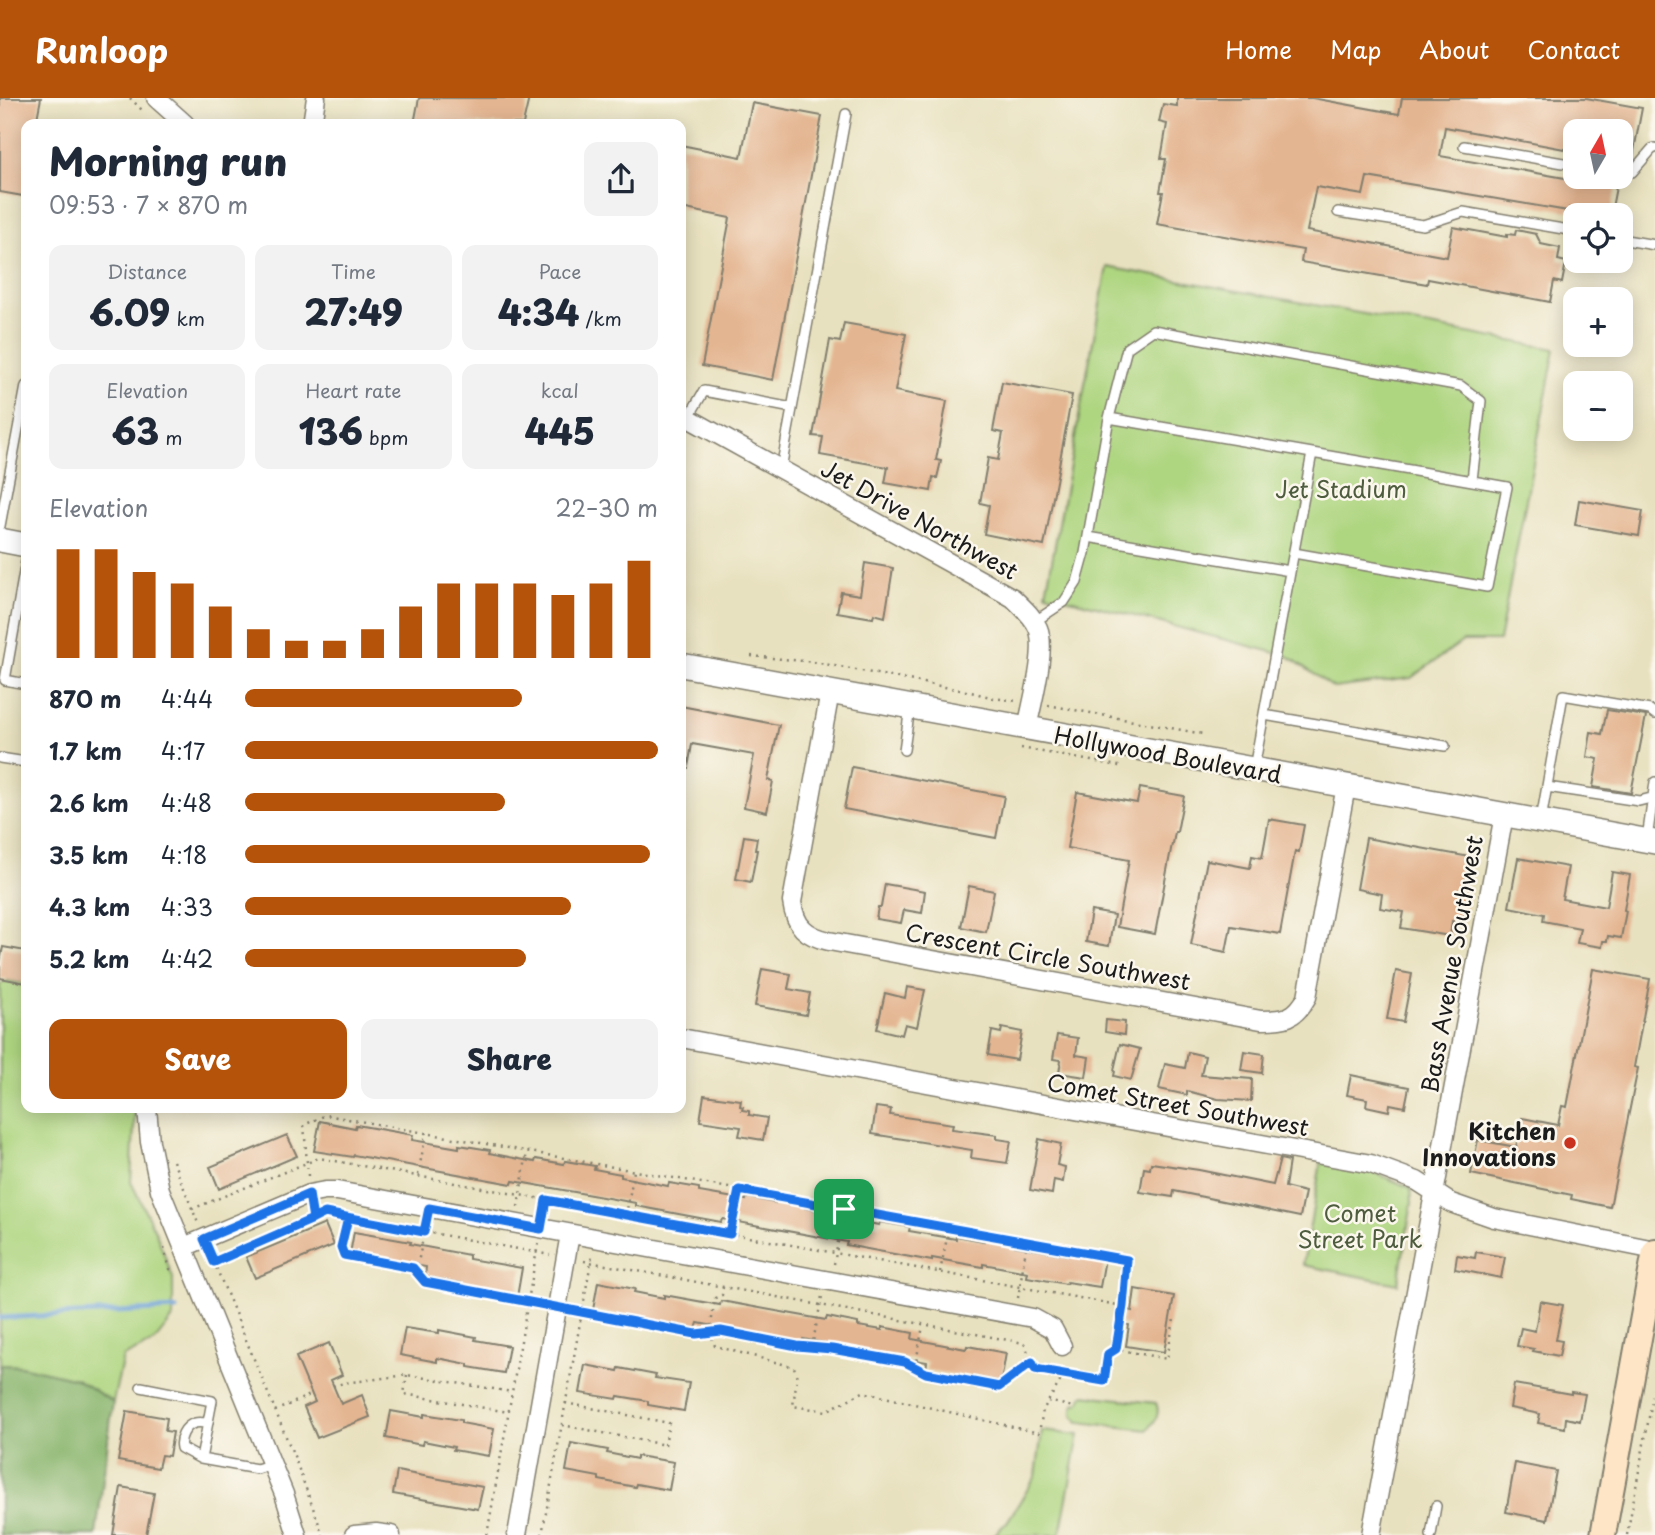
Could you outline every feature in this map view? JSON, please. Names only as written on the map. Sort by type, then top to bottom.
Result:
[{"type":"main road","points":[[1603,1535],[1655,1250]]},
{"type":"street","points":[[156,98],[175,119]]},
{"type":"street","points":[[313,119],[316,98]]},
{"type":"street","name":"Jet Drive Northwest","points":[[686,417],[1013,598],[1030,614],[1034,622]]},
{"type":"street","points":[[0,540],[21,544]]},
{"type":"street","points":[[1027,728],[1042,642],[1034,622]]},
{"type":"street","name":"Hollywood Boulevard","points":[[686,666],[1651,842]]},
{"type":"street","name":"Crescent Circle Southwest","points":[[830,692],[792,902],[798,924],[806,932],[829,941],[1261,1020],[1283,1020],[1290,1017],[1307,997],[1346,786]]},
{"type":"street","name":"Bass Avenue Southwest","points":[[1371,1535],[1503,815]]},
{"type":"street","name":"Comet Street Southwest","points":[[686,1039],[1371,1164],[1417,1181],[1451,1203],[1494,1218],[1655,1250]]},
{"type":"street","points":[[147,1113],[150,1142],[160,1190],[272,1464],[298,1535]]},
{"type":"street","points":[[184,1247],[309,1194],[337,1191],[1033,1318],[1053,1329],[1062,1346]]},
{"type":"street","points":[[517,1535],[570,1234]]},
{"type":"street","points":[[354,1535],[376,1532],[391,1535]]},
{"type":"lane","points":[[781,469],[846,114]]},
{"type":"lane","points":[[1464,146],[1563,163]]},
{"type":"lane","points":[[1633,171],[1651,149],[1655,148]]},
{"type":"lane","points":[[1338,212],[1423,225],[1463,212],[1563,229]]},
{"type":"lane","points":[[1633,241],[1655,245]]},
{"type":"lane","points":[[1034,622],[1064,602],[1077,582],[1088,537],[1109,418],[1127,348],[1153,330],[1461,386],[1481,401],[1472,481]]},
{"type":"lane","points":[[686,415],[704,391],[792,408]]},
{"type":"lane","points":[[0,526],[21,413]]},
{"type":"lane","points":[[1109,418],[1507,487],[1487,587],[1294,553]]},
{"type":"lane","points":[[1254,769],[1312,453]]},
{"type":"lane","points":[[1088,537],[1290,571]]},
{"type":"lane","points":[[21,588],[3,683],[21,684]]},
{"type":"lane","points":[[1541,822],[1563,695],[1650,710],[1655,714]]},
{"type":"lane","points":[[904,750],[910,706]]},
{"type":"lane","points":[[1264,715],[1445,746]]},
{"type":"lane","points":[[0,758],[21,761]]},
{"type":"lane","points":[[1651,842],[1655,782]]},
{"type":"lane","points":[[1547,787],[1639,801],[1654,797]]},
{"type":"lane","points":[[141,1387],[212,1401],[201,1459]]},
{"type":"lane","points":[[208,1423],[194,1423],[186,1429],[180,1441],[181,1448],[201,1459],[257,1469],[272,1464]]},
{"type":"lane","points":[[1432,1535],[1436,1506]]},
{"type":"path","points":[[744,656],[814,662],[994,698],[1032,702],[1203,734]]},
{"type":"path","points":[[309,1194],[304,1125],[326,1115],[1127,1260],[1116,1349]]},
{"type":"path","points":[[418,1176],[426,1133]]},
{"type":"path","points":[[515,1224],[527,1152]]},
{"type":"path","points":[[170,1155],[306,1485],[323,1535]]},
{"type":"path","points":[[192,1209],[319,1158],[1123,1306]]},
{"type":"path","points":[[626,1214],[634,1171]]},
{"type":"path","points":[[730,1234],[739,1190]]},
{"type":"path","points":[[416,1272],[429,1208]]},
{"type":"path","points":[[542,1535],[600,1210]]},
{"type":"path","points":[[214,1262],[325,1213],[1024,1343],[1035,1369],[1104,1381],[1108,1354],[1116,1349],[1167,1359],[1174,1319],[1170,1318]]},
{"type":"path","points":[[348,1218],[341,1247],[344,1255],[413,1268],[425,1282],[696,1334],[721,1331],[797,1346],[832,1349],[905,1362],[926,1373],[999,1387],[1032,1362]]},
{"type":"path","points":[[940,1272],[948,1228]]},
{"type":"path","points":[[487,1535],[541,1229]]},
{"type":"path","points":[[1015,1315],[1027,1242]]},
{"type":"path","points":[[723,1286],[722,1295],[715,1298],[710,1332],[715,1346],[794,1367],[797,1377],[793,1406],[826,1411],[863,1392],[1039,1433],[1043,1410],[1063,1374]]},
{"type":"path","points":[[915,1367],[923,1324]]},
{"type":"path","points":[[333,1386],[407,1375],[512,1392]]},
{"type":"path","points":[[407,1375],[404,1394],[508,1412]]},
{"type":"path","points":[[1627,1535],[1655,1385]]},
{"type":"path","points":[[275,1411],[312,1394]]},
{"type":"path","points":[[1048,1401],[1073,1407]]},
{"type":"path","points":[[562,1426],[665,1445],[669,1423],[565,1403]]},
{"type":"green space","name":"Jet Stadium","points":[[1107,267],[1555,349],[1499,641],[1463,641],[1411,678],[1334,688],[1288,656],[1046,593]]},
{"type":"green space","points":[[8,981],[21,983],[21,1113],[135,1113],[131,1182],[156,1233],[173,1278],[173,1318],[154,1342],[123,1357],[113,1402],[76,1379],[21,1366],[0,1365],[0,984]]},
{"type":"green space","name":"Comet Street Park","points":[[1321,1162],[1373,1172],[1411,1188],[1412,1203],[1398,1284],[1303,1265]]},
{"type":"green space","points":[[0,1365],[21,1366],[76,1379],[113,1402],[96,1535],[0,1535]]},
{"type":"green space","points":[[1083,1395],[1156,1403],[1155,1421],[1147,1430],[1079,1422],[1073,1415],[1073,1407],[1076,1403],[1079,1404]]},
{"type":"green space","points":[[1042,1431],[1079,1435],[1060,1535],[994,1535],[1007,1522],[1036,1476]]},
{"type":"building","points":[[0,98],[41,98],[37,119],[21,119],[21,196],[0,192]]},
{"type":"building","points":[[419,98],[529,98],[524,119],[415,119]]},
{"type":"building","points":[[1177,98],[1312,98],[1399,114],[1402,98],[1586,98],[1642,108],[1633,156],[1633,119],[1563,119],[1563,149],[1445,127],[1440,156],[1563,178],[1563,189],[1616,189],[1613,203],[1563,203],[1563,210],[1367,177],[1363,195],[1316,187],[1307,231],[1447,257],[1453,227],[1507,237],[1507,234],[1515,235],[1516,230],[1536,234],[1541,244],[1560,248],[1558,260],[1563,261],[1562,283],[1554,281],[1550,302],[1428,279],[1427,284],[1301,262],[1303,250],[1157,224],[1163,192],[1160,192],[1166,159],[1161,159],[1167,124],[1159,122],[1163,104],[1177,106]]},
{"type":"building","points":[[752,103],[822,116],[773,380],[702,366],[730,218],[686,209],[686,146],[741,157]]},
{"type":"building","points":[[844,323],[906,334],[895,391],[947,401],[936,460],[941,461],[937,478],[933,477],[931,491],[885,483],[888,467],[820,455],[823,437],[813,436],[830,340],[840,342]]},
{"type":"building","points":[[1002,382],[1072,395],[1044,546],[984,534],[989,505],[980,503],[988,458],[998,460],[1003,433],[993,431]]},
{"type":"building","points":[[1579,500],[1643,511],[1639,536],[1575,525]]},
{"type":"building","points":[[865,563],[893,568],[885,617],[874,614],[873,618],[837,612],[841,592],[860,595]]},
{"type":"building","points":[[686,707],[779,725],[768,780],[773,781],[767,812],[744,807],[754,755],[692,744],[688,768]]},
{"type":"building","points":[[1607,710],[1646,716],[1631,793],[1593,787],[1598,759],[1587,757],[1591,732],[1602,734]]},
{"type":"building","points":[[852,767],[1004,796],[996,838],[844,809]]},
{"type":"building","points":[[1140,788],[1184,796],[1155,934],[1117,927],[1129,860],[1067,848],[1077,792],[1137,803]]},
{"type":"building","points":[[1269,819],[1304,825],[1299,852],[1295,851],[1280,934],[1231,926],[1226,952],[1191,945],[1207,860],[1250,868],[1252,856],[1262,858]]},
{"type":"building","points":[[744,836],[757,838],[751,882],[736,879]]},
{"type":"building","points":[[1366,838],[1470,857],[1461,906],[1466,907],[1463,923],[1452,921],[1450,936],[1401,928],[1404,912],[1380,908],[1382,894],[1357,889]]},
{"type":"building","points":[[1518,858],[1568,867],[1562,899],[1606,907],[1612,872],[1630,875],[1621,938],[1608,936],[1602,947],[1577,943],[1580,928],[1543,921],[1544,914],[1509,907]]},
{"type":"building","points":[[885,884],[925,891],[922,913],[904,910],[901,923],[876,919]]},
{"type":"building","points":[[969,886],[994,891],[986,932],[961,927]]},
{"type":"building","points":[[1091,911],[1114,915],[1109,946],[1086,942]]},
{"type":"building","points":[[3,947],[21,950],[21,982],[0,978]]},
{"type":"building","points":[[762,969],[791,974],[788,989],[810,993],[806,1015],[755,1006]]},
{"type":"building","points":[[1593,969],[1650,979],[1634,1067],[1638,1068],[1610,1207],[1571,1199],[1572,1195],[1471,1174],[1478,1140],[1516,1147],[1522,1118],[1558,1125],[1562,1106],[1567,1107]]},
{"type":"building","points":[[1396,971],[1412,974],[1403,1022],[1387,1019]]},
{"type":"building","points":[[907,987],[925,990],[917,1027],[905,1024],[902,1035],[877,1029],[885,993],[905,998]]},
{"type":"building","points":[[1106,1020],[1125,1022],[1124,1035],[1105,1032]]},
{"type":"building","points":[[1002,1028],[1022,1032],[1017,1060],[988,1055],[992,1031],[1001,1033]]},
{"type":"building","points":[[1057,1035],[1078,1038],[1076,1055],[1089,1057],[1086,1077],[1059,1073],[1061,1060],[1053,1059]]},
{"type":"building","points":[[1120,1044],[1140,1049],[1131,1080],[1114,1076]]},
{"type":"building","points":[[1244,1051],[1264,1054],[1262,1073],[1241,1070]]},
{"type":"building","points":[[1188,1052],[1205,1056],[1201,1075],[1252,1079],[1251,1101],[1218,1099],[1187,1091],[1187,1095],[1159,1089],[1165,1064],[1185,1068]]},
{"type":"building","points":[[1351,1075],[1409,1087],[1405,1107],[1390,1104],[1389,1111],[1366,1106],[1367,1099],[1347,1095]]},
{"type":"building","points":[[704,1095],[741,1100],[742,1110],[749,1111],[749,1115],[767,1118],[763,1140],[739,1136],[741,1127],[700,1121]]},
{"type":"building","points":[[876,1107],[891,1109],[890,1115],[953,1124],[952,1129],[997,1135],[997,1139],[1011,1141],[1007,1163],[971,1158],[972,1150],[872,1134]]},
{"type":"building","points":[[320,1121],[413,1135],[412,1140],[490,1150],[489,1153],[535,1162],[536,1159],[595,1166],[594,1169],[621,1174],[621,1177],[668,1186],[669,1183],[699,1188],[699,1192],[775,1203],[775,1199],[806,1205],[805,1208],[832,1213],[832,1216],[879,1225],[880,1222],[910,1227],[909,1231],[956,1239],[956,1236],[984,1241],[985,1238],[1016,1243],[1015,1246],[1105,1259],[1100,1287],[1027,1277],[1028,1272],[983,1264],[983,1267],[932,1258],[932,1261],[846,1245],[847,1242],[722,1219],[721,1222],[636,1206],[636,1203],[513,1181],[512,1184],[354,1155],[314,1151]]},
{"type":"building","points":[[287,1135],[297,1156],[219,1189],[210,1167]]},
{"type":"building","points":[[1039,1139],[1061,1144],[1057,1165],[1065,1167],[1063,1182],[1054,1180],[1052,1194],[1030,1190]]},
{"type":"building","points":[[1280,1159],[1289,1161],[1285,1187],[1305,1192],[1300,1217],[1174,1191],[1173,1197],[1140,1192],[1144,1168],[1150,1169],[1151,1163],[1273,1185]]},
{"type":"building","points":[[325,1224],[334,1245],[255,1278],[246,1257]]},
{"type":"building","points":[[354,1232],[469,1255],[469,1259],[522,1268],[517,1297],[425,1277],[426,1267],[350,1254]]},
{"type":"building","points":[[1476,1252],[1505,1257],[1501,1278],[1455,1269],[1457,1255],[1475,1258]]},
{"type":"building","points":[[598,1282],[664,1298],[664,1295],[720,1305],[721,1301],[826,1320],[827,1317],[858,1323],[858,1326],[913,1333],[912,1339],[1006,1353],[1001,1382],[926,1370],[927,1362],[881,1354],[880,1356],[803,1339],[802,1343],[775,1337],[774,1340],[698,1323],[696,1329],[626,1319],[626,1316],[593,1310]]},
{"type":"building","points":[[1135,1289],[1174,1296],[1164,1352],[1126,1346],[1129,1325],[1121,1324],[1124,1309],[1132,1311]]},
{"type":"building","points":[[1540,1301],[1563,1305],[1556,1340],[1562,1341],[1559,1356],[1517,1346],[1521,1328],[1535,1331]]},
{"type":"building","points":[[405,1328],[439,1333],[439,1330],[509,1346],[504,1373],[437,1358],[437,1362],[400,1355]]},
{"type":"building","points":[[329,1343],[342,1375],[331,1380],[341,1404],[362,1395],[370,1417],[317,1438],[304,1407],[315,1402],[296,1357]]},
{"type":"building","points":[[585,1365],[618,1371],[619,1368],[656,1375],[655,1378],[689,1383],[684,1411],[648,1405],[648,1401],[580,1393]]},
{"type":"building","points":[[1514,1384],[1585,1394],[1580,1421],[1566,1418],[1565,1428],[1538,1423],[1540,1414],[1510,1408]]},
{"type":"building","points":[[127,1411],[167,1418],[165,1431],[173,1432],[169,1456],[161,1455],[158,1468],[118,1461]]},
{"type":"building","points":[[391,1411],[461,1420],[461,1423],[494,1429],[489,1456],[453,1450],[454,1447],[423,1441],[422,1445],[386,1438]]},
{"type":"building","points":[[571,1443],[637,1459],[637,1456],[674,1462],[669,1490],[636,1484],[635,1487],[566,1471]]},
{"type":"building","points":[[1515,1463],[1556,1471],[1547,1520],[1506,1512]]},
{"type":"building","points":[[397,1471],[483,1487],[478,1509],[393,1494]]},
{"type":"building","points":[[121,1487],[154,1493],[146,1535],[113,1535]]},
{"type":"waterway","points":[[0,1318],[176,1309]]},
{"type":"place","name":"Kitchen Innovations","points":[[1570,1143]]},
{"type":"route","points":[[844,1209],[739,1190],[730,1234],[546,1200],[541,1229],[429,1208],[424,1232],[325,1213],[313,1219],[214,1262],[204,1239],[309,1194],[313,1219],[325,1213],[348,1218],[341,1247],[344,1255],[413,1268],[425,1282],[696,1334],[721,1331],[797,1346],[832,1349],[905,1362],[926,1373],[999,1387],[1032,1362],[1035,1369],[1104,1381],[1108,1354],[1116,1349],[1127,1260],[844,1209]]}]
